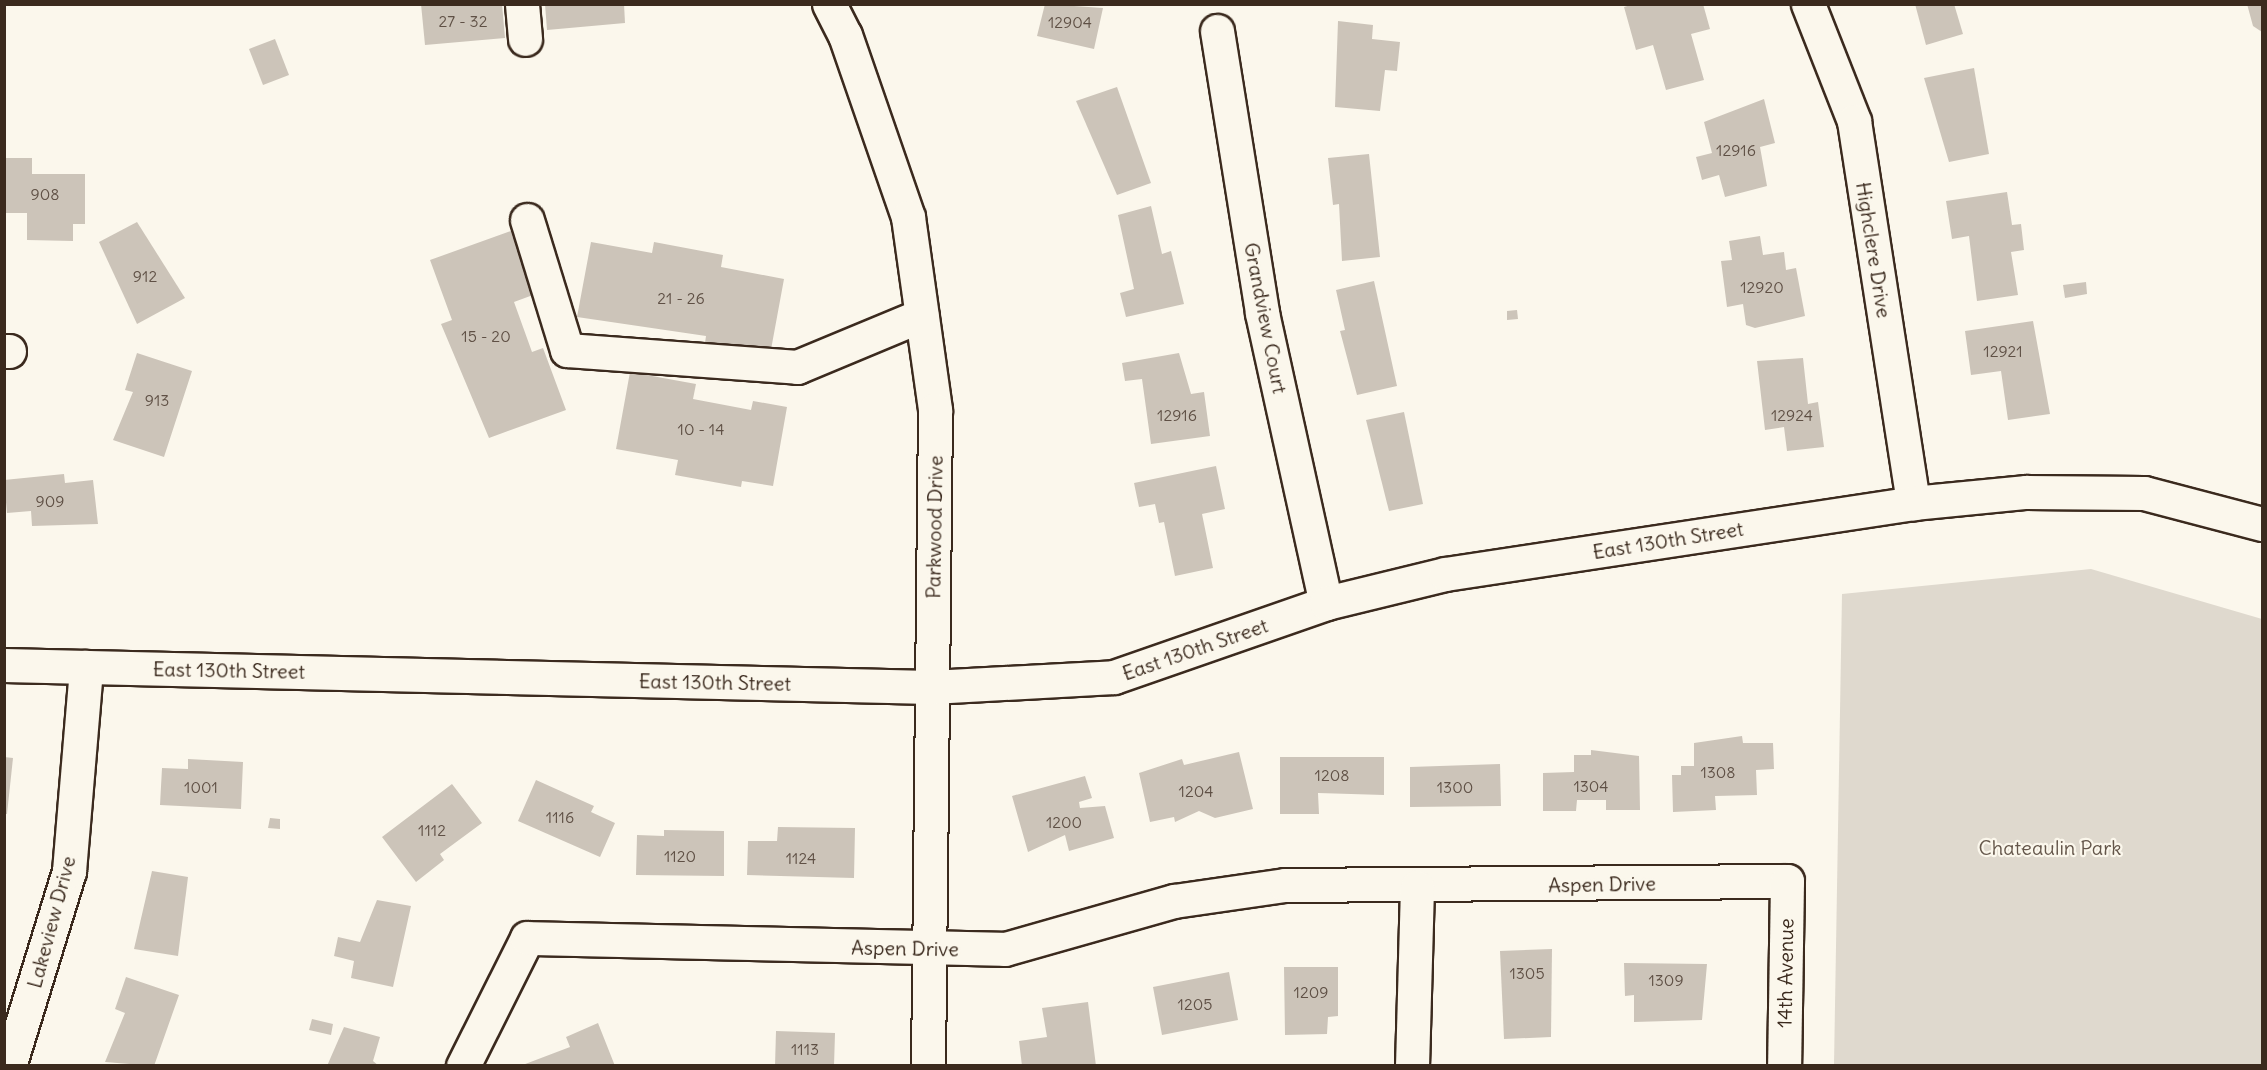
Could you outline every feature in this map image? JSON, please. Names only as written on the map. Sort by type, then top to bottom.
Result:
[{"type":"street","points":[[522,4],[525,39]]},
{"type":"street","name":"Parkwood Drive","points":[[829,4],[845,35],[908,217],[935,410],[928,1065]]},
{"type":"street","name":"Highclere Drive","points":[[1808,4],[1854,121],[1913,503]]},
{"type":"street","name":"Grandview Court","points":[[1217,31],[1262,313],[1326,603]]},
{"type":"street","points":[[527,220],[567,350],[797,367],[922,315]]},
{"type":"street","name":"East 130th Street","points":[[4,665],[931,687],[1124,675],[1326,603],[1445,574],[1913,503],[2026,492],[2144,493],[2262,524]]},
{"type":"street","name":"Lakeview Drive","points":[[9,1065],[69,871],[86,667]]},
{"type":"street","name":"Aspen Drive","points":[[463,1065],[527,938],[928,950],[1005,949],[1174,901],[1286,885],[1417,887],[1787,881]]},
{"type":"street","name":"14th Avenue","points":[[1784,1065],[1787,881]]},
{"type":"street","points":[[1412,1065],[1417,887]]},
{"type":"green space","name":"Chateaulin Park","points":[[2091,569],[2262,619],[2262,1065],[1834,1065],[1842,594]]},
{"type":"building","points":[[421,4],[502,4],[505,38],[425,45]]},
{"type":"building","points":[[545,4],[624,4],[625,23],[547,30]]},
{"type":"building","points":[[1045,4],[1103,8],[1094,49],[1037,36]]},
{"type":"building","points":[[1634,4],[1703,4],[1710,29],[1691,34],[1704,80],[1666,90],[1653,45],[1636,50],[1624,7]]},
{"type":"building","points":[[1915,4],[1954,4],[1963,34],[1926,45]]},
{"type":"building","points":[[2247,4],[2262,4],[2262,32],[2253,26]]},
{"type":"building","points":[[1338,21],[1373,25],[1372,39],[1400,42],[1397,71],[1385,70],[1380,111],[1335,107]]},
{"type":"building","points":[[275,39],[289,75],[263,85],[249,49]]},
{"type":"building","points":[[1974,68],[1989,154],[1949,162],[1924,78]]},
{"type":"building","points":[[1117,87],[1151,183],[1117,195],[1076,101]]},
{"type":"building","points":[[1764,99],[1775,143],[1760,147],[1767,186],[1725,197],[1719,175],[1702,180],[1696,157],[1712,153],[1704,122]]},
{"type":"building","points":[[1369,154],[1380,257],[1342,261],[1339,204],[1333,205],[1328,158]]},
{"type":"building","points":[[4,158],[32,158],[32,174],[85,174],[85,224],[73,224],[73,241],[27,240],[27,213],[4,213]]},
{"type":"building","points":[[2007,192],[2012,225],[2021,224],[2024,250],[2011,252],[2018,295],[1977,301],[1969,236],[1952,239],[1946,201]]},
{"type":"building","points":[[1151,206],[1162,254],[1171,251],[1184,304],[1126,317],[1120,293],[1134,289],[1118,215]]},
{"type":"building","points":[[137,222],[185,298],[137,324],[99,242]]},
{"type":"building","points":[[511,231],[533,295],[514,302],[532,352],[543,348],[566,410],[489,438],[441,324],[452,320],[430,260]]},
{"type":"building","points":[[1760,236],[1763,255],[1784,252],[1786,270],[1796,268],[1805,316],[1755,328],[1746,325],[1743,304],[1727,307],[1721,261],[1732,260],[1729,241]]},
{"type":"building","points":[[591,242],[652,253],[654,242],[723,255],[721,267],[784,279],[770,355],[705,343],[706,336],[577,317]]},
{"type":"building","points":[[1374,281],[1397,386],[1357,395],[1340,331],[1345,330],[1336,290]]},
{"type":"building","points":[[2086,282],[2087,294],[2065,298],[2063,285]]},
{"type":"building","points":[[1517,310],[1518,319],[1507,320],[1507,311]]},
{"type":"building","points":[[2033,321],[2050,414],[2008,420],[2001,371],[1971,375],[1965,331]]},
{"type":"building","points":[[137,353],[192,371],[164,457],[113,440],[133,392],[125,390]]},
{"type":"building","points":[[1179,353],[1191,394],[1204,392],[1210,436],[1151,444],[1142,379],[1125,381],[1122,363]]},
{"type":"building","points":[[1803,358],[1808,404],[1818,402],[1824,447],[1787,451],[1784,427],[1765,430],[1757,361]]},
{"type":"building","points":[[630,372],[696,384],[693,399],[751,410],[753,401],[787,407],[773,486],[742,481],[741,487],[675,475],[678,460],[616,449]]},
{"type":"building","points":[[1404,412],[1423,504],[1389,511],[1366,420]]},
{"type":"building","points":[[1216,466],[1225,509],[1202,514],[1213,568],[1175,576],[1164,522],[1159,523],[1155,504],[1139,507],[1134,483]]},
{"type":"building","points":[[64,474],[65,483],[93,480],[98,524],[32,526],[31,511],[7,513],[4,480]]},
{"type":"building","points":[[1742,736],[1743,743],[1773,743],[1774,769],[1756,770],[1757,795],[1715,796],[1716,810],[1673,812],[1672,775],[1681,775],[1681,766],[1694,766],[1694,743]]},
{"type":"building","points":[[1591,750],[1639,756],[1640,810],[1606,810],[1606,800],[1577,800],[1576,811],[1543,811],[1543,773],[1574,772],[1574,755],[1591,755]]},
{"type":"building","points":[[1239,752],[1253,809],[1215,818],[1199,811],[1175,822],[1174,817],[1150,822],[1139,773],[1182,759],[1184,765]]},
{"type":"building","points":[[4,757],[13,758],[7,814],[4,814]]},
{"type":"building","points":[[1280,757],[1384,757],[1384,795],[1318,793],[1319,814],[1280,814]]},
{"type":"building","points":[[188,759],[243,762],[241,809],[160,805],[162,768],[188,769]]},
{"type":"building","points":[[1500,764],[1501,806],[1410,807],[1410,767]]},
{"type":"building","points":[[1085,776],[1092,798],[1079,802],[1080,808],[1105,806],[1114,838],[1069,851],[1065,835],[1028,852],[1012,796]]},
{"type":"building","points":[[536,780],[594,806],[591,812],[615,823],[600,857],[518,821]]},
{"type":"building","points":[[452,784],[482,823],[440,854],[444,860],[416,882],[382,837]]},
{"type":"building","points":[[270,818],[280,819],[280,829],[268,828]]},
{"type":"building","points":[[778,827],[855,828],[854,878],[747,875],[748,841],[777,841]]},
{"type":"building","points":[[664,830],[724,831],[724,876],[636,875],[637,835],[664,836]]},
{"type":"building","points":[[152,871],[188,877],[178,956],[134,949]]},
{"type":"building","points":[[377,900],[411,906],[393,987],[351,978],[354,961],[334,956],[338,937],[360,942]]},
{"type":"building","points":[[1552,949],[1551,1037],[1504,1039],[1500,951]]},
{"type":"building","points":[[1624,963],[1707,964],[1702,1020],[1634,1022],[1634,995],[1625,996]]},
{"type":"building","points":[[1284,967],[1338,967],[1338,1016],[1328,1017],[1327,1034],[1285,1035]]},
{"type":"building","points":[[1229,972],[1238,1020],[1162,1035],[1153,987]]},
{"type":"building","points":[[126,977],[179,995],[154,1066],[105,1062],[125,1013],[115,1009]]},
{"type":"building","points":[[1088,1002],[1096,1066],[1022,1066],[1019,1041],[1047,1037],[1042,1008]]},
{"type":"building","points":[[312,1019],[333,1024],[331,1035],[309,1030]]},
{"type":"building","points":[[598,1023],[615,1066],[520,1066],[570,1047],[566,1037]]},
{"type":"building","points":[[344,1027],[380,1037],[373,1061],[379,1066],[327,1066]]},
{"type":"building","points":[[776,1031],[835,1033],[834,1066],[775,1066]]}]
